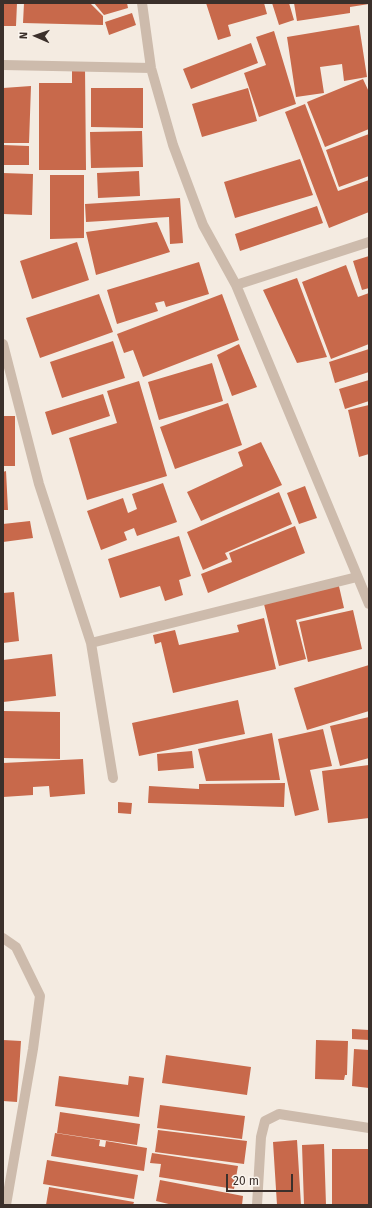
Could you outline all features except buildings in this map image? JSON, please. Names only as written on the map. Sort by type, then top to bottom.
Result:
[{"type":"street","points":[[142,3],[151,68],[174,145],[203,225],[236,285],[369,604]]},
{"type":"street","points":[[3,65],[151,68]]},
{"type":"street","points":[[236,285],[369,242]]},
{"type":"street","points":[[3,344],[39,484],[91,644],[113,778]]},
{"type":"street","points":[[91,644],[357,577]]},
{"type":"street","points":[[3,938],[16,947],[40,996],[33,1049],[6,1205]]},
{"type":"street","points":[[258,1205],[261,1137],[265,1121],[279,1114],[369,1128]]}]
